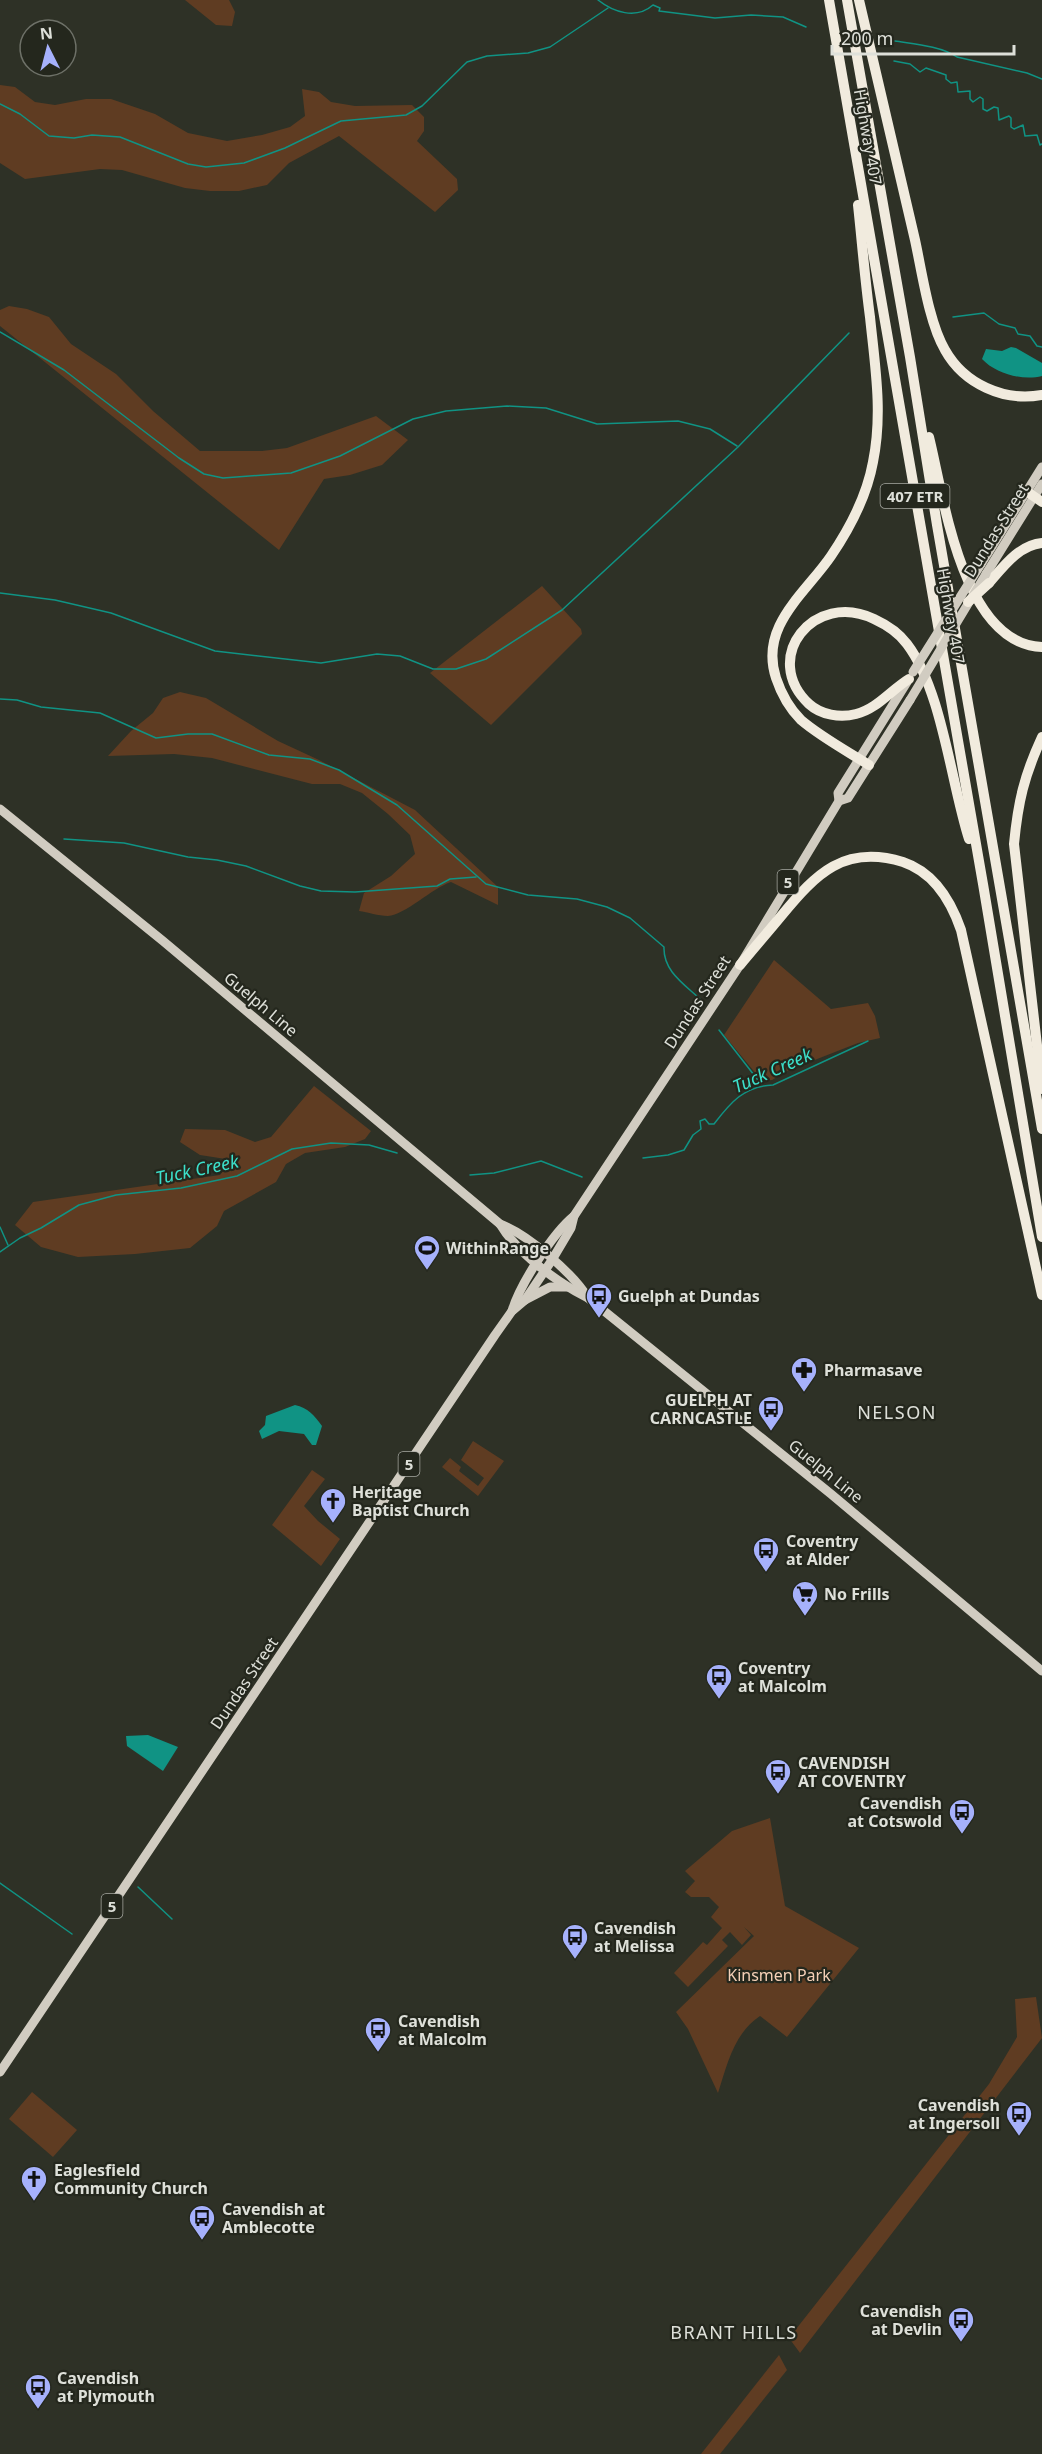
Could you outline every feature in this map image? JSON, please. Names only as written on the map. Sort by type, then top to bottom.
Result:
[{"type":"highway","name":"Highway 407","points":[[829,0],[1042,1236]]},
{"type":"highway","name":"Highway 407","points":[[847,0],[1042,1129]]},
{"type":"highway","points":[[859,0],[927,295],[944,349],[963,373],[988,389],[1016,397],[1042,395]]},
{"type":"highway","points":[[848,109],[877,381],[879,426],[873,464],[862,499],[847,531],[830,558],[784,615],[775,635],[772,654],[774,673],[780,691],[801,720],[869,765]]},
{"type":"highway","points":[[910,357],[954,538],[972,589],[986,615],[1001,632],[1019,642],[1042,647]]},
{"type":"highway","points":[[968,602],[987,578],[1015,555],[1030,546],[1042,543]]},
{"type":"highway","points":[[909,679],[870,708],[857,714],[830,715],[811,706],[795,686],[791,664],[793,650],[797,638],[808,625],[834,612],[849,611],[864,614],[880,622],[907,644],[918,663],[936,708],[958,806],[983,884]]},
{"type":"highway","points":[[1042,737],[1027,770],[1017,808],[1014,844],[1042,1089]]},
{"type":"highway","points":[[740,964],[804,888],[829,867],[849,860],[870,857],[887,858],[906,863],[932,880],[955,914],[961,930],[1042,1295]]},
{"type":"main road","name":"Dundas Street","points":[[512,1311],[517,1294],[548,1257],[564,1224],[574,1216],[740,964],[839,801],[838,793],[858,759],[981,564],[1034,497],[1042,466]]},
{"type":"main road","name":"Dundas Street","points":[[987,578],[1042,484]]},
{"type":"main road","name":"Dundas Street","points":[[839,801],[848,798],[968,602]]},
{"type":"main road","name":"Guelph Line","points":[[0,809],[163,941],[500,1224],[509,1239],[541,1266],[567,1287],[588,1298],[831,1494],[1042,1671]]},
{"type":"main road","name":"Guelph Line","points":[[500,1224],[516,1229],[579,1284],[588,1298]]},
{"type":"main road","name":"Dundas Street","points":[[0,2072],[512,1311],[525,1300],[541,1266]]},
{"type":"main road","points":[[525,1300],[550,1287],[567,1287]]},
{"type":"green space","points":[[185,0],[229,0],[235,12],[232,26],[216,25]]},
{"type":"green space","points":[[0,85],[15,87],[35,102],[55,105],[86,99],[111,99],[155,114],[188,133],[227,141],[290,127],[305,116],[302,89],[319,92],[331,102],[355,106],[412,105],[424,117],[424,131],[417,141],[457,179],[458,190],[435,212],[339,136],[289,163],[267,185],[239,191],[185,188],[122,170],[100,169],[25,179],[0,163]]},
{"type":"green space","points":[[9,306],[27,309],[49,317],[71,344],[116,374],[153,411],[200,451],[262,451],[287,448],[376,416],[408,440],[382,465],[350,475],[324,479],[279,550],[0,326],[0,310]]},
{"type":"green space","points":[[542,586],[581,629],[582,634],[491,725],[430,673]]},
{"type":"green space","points":[[180,692],[206,698],[278,741],[415,810],[498,887],[498,905],[451,882],[395,914],[384,916],[359,911],[364,893],[391,876],[415,854],[410,835],[388,814],[362,793],[340,784],[312,784],[212,758],[174,754],[108,756],[131,731],[153,713],[163,698]]},
{"type":"green space","points":[[774,960],[831,1009],[868,1003],[875,1016],[880,1038],[858,1043],[789,1070],[772,1080],[762,1081],[724,1035]]},
{"type":"green space","points":[[314,1086],[371,1131],[365,1139],[345,1147],[305,1153],[286,1164],[276,1182],[224,1211],[217,1226],[190,1248],[78,1257],[41,1247],[15,1225],[33,1202],[220,1175],[232,1160],[200,1155],[180,1142],[185,1129],[225,1130],[255,1142],[271,1137]]},
{"type":"green space","points":[[473,1441],[504,1461],[478,1496],[442,1467],[450,1458],[461,1467],[459,1471],[478,1486],[484,1478],[461,1460]]},
{"type":"green space","points":[[312,1470],[325,1479],[304,1506],[340,1539],[321,1566],[272,1525]]},
{"type":"green space","name":"Kinsmen Park","points":[[770,1818],[785,1906],[859,1948],[787,2037],[760,2016],[751,2023],[733,2050],[718,2093],[688,2029],[676,2012],[754,1936],[744,1927],[751,1935],[742,1945],[730,1932],[722,1940],[728,1946],[688,1987],[674,1973],[703,1942],[707,1945],[722,1928],[711,1917],[719,1907],[709,1897],[691,1897],[685,1892],[695,1881],[685,1871],[732,1831]]},
{"type":"green space","points":[[1036,1997],[1042,2038],[800,2353],[789,2338],[989,2084],[1017,2037],[1015,1999]]},
{"type":"green space","points":[[32,2092],[77,2130],[53,2157],[9,2119]]},
{"type":"green space","points":[[779,2355],[787,2370],[720,2454],[701,2454]]},
{"type":"water","points":[[1011,347],[1042,363],[1042,376],[1027,378],[1010,375],[995,369],[982,359],[986,349],[1002,351]]},
{"type":"water","points":[[295,1405],[310,1412],[322,1426],[316,1445],[312,1445],[304,1434],[279,1431],[262,1439],[259,1431],[265,1425],[266,1416]]},
{"type":"water","points":[[148,1735],[178,1747],[163,1771],[127,1746],[126,1736]]},
{"type":"waterway","points":[[598,0],[625,13],[639,12],[653,5],[660,8],[659,11],[715,18],[751,15],[783,17],[806,27]]},
{"type":"waterway","points":[[0,104],[20,114],[49,136],[120,137],[188,164],[206,167],[244,163],[285,148],[341,121],[406,115],[422,106],[467,62],[487,56],[528,53],[550,47],[608,8]]},
{"type":"waterway","points":[[895,41],[935,48],[957,57],[1027,73],[1042,79]]},
{"type":"waterway","points":[[894,61],[910,64],[920,72],[926,68],[946,75],[946,79],[951,83],[957,82],[958,92],[970,91],[970,99],[973,102],[980,97],[983,99],[983,109],[987,111],[994,107],[998,108],[999,120],[1009,116],[1011,127],[1014,129],[1023,125],[1025,136],[1037,135],[1040,145],[1042,144]]},
{"type":"waterway","points":[[953,317],[984,313],[999,324],[1015,328],[1018,334],[1030,336],[1037,346],[1042,347]]},
{"type":"waterway","points":[[0,332],[64,370],[179,458],[204,474],[223,478],[291,473],[340,456],[413,419],[446,411],[507,406],[546,408],[597,424],[678,421],[710,429],[737,446]]},
{"type":"waterway","points":[[0,593],[55,600],[111,613],[215,651],[321,663],[377,654],[400,656],[433,669],[456,669],[486,659],[562,610],[738,447],[849,333]]},
{"type":"waterway","points":[[0,699],[17,700],[41,707],[100,713],[156,738],[212,734],[269,755],[310,759],[339,770],[397,805],[486,884],[528,895],[577,899],[607,907],[630,918],[664,947],[671,970],[700,999]]},
{"type":"waterway","points":[[64,839],[124,843],[188,857],[217,860],[246,866],[300,886],[321,891],[355,892],[437,886],[450,879],[476,877]]},
{"type":"waterway","points":[[719,1030],[761,1084]]},
{"type":"waterway","name":"Tuck Creek","points":[[643,1158],[668,1155],[684,1150],[693,1135],[701,1129],[700,1121],[705,1119],[709,1124],[714,1124],[726,1109],[746,1092],[773,1085],[868,1041]]},
{"type":"waterway","name":"Tuck Creek","points":[[0,1252],[20,1238],[79,1205],[116,1195],[181,1188],[237,1176],[292,1149],[331,1143],[369,1145],[397,1153]]},
{"type":"waterway","name":"Tuck Creek","points":[[470,1175],[494,1173],[541,1161],[582,1177]]},
{"type":"waterway","points":[[0,1227],[8,1245]]},
{"type":"waterway","points":[[0,1883],[72,1934]]},
{"type":"waterway","points":[[138,1887],[172,1919]]},
{"type":"place","name":"WithinRange","points":[[427,1271]]},
{"type":"place","name":"Guelph at Dundas","points":[[599,1319]]},
{"type":"place","name":"Pharmasave","points":[[804,1393]]},
{"type":"place","name":"GUELPH AT CARNCASTLE","points":[[771,1432]]},
{"type":"place","name":"Heritage Baptist Church","points":[[333,1524]]},
{"type":"place","name":"Coventry at Alder","points":[[766,1573]]},
{"type":"place","name":"No Frills","points":[[805,1617]]},
{"type":"place","name":"Coventry at Malcolm","points":[[719,1700]]},
{"type":"place","name":"CAVENDISH AT COVENTRY","points":[[778,1795]]},
{"type":"place","name":"Cavendish at Cotswold","points":[[962,1835]]},
{"type":"place","name":"Cavendish at Melissa","points":[[575,1960]]},
{"type":"place","name":"Cavendish at Malcolm","points":[[378,2053]]},
{"type":"place","name":"Cavendish at Ingersoll","points":[[1019,2137]]},
{"type":"place","name":"Eaglesfield Community Church","points":[[34,2202]]},
{"type":"place","name":"Cavendish at Amblecotte","points":[[202,2241]]},
{"type":"place","name":"Cavendish at Devlin","points":[[961,2343]]},
{"type":"place","name":"Cavendish at Plymouth","points":[[38,2410]]},
{"type":"district","name":"NELSON","points":[[897,1412]]},
{"type":"district","name":"BRANT HILLS","points":[[734,2332]]}]
